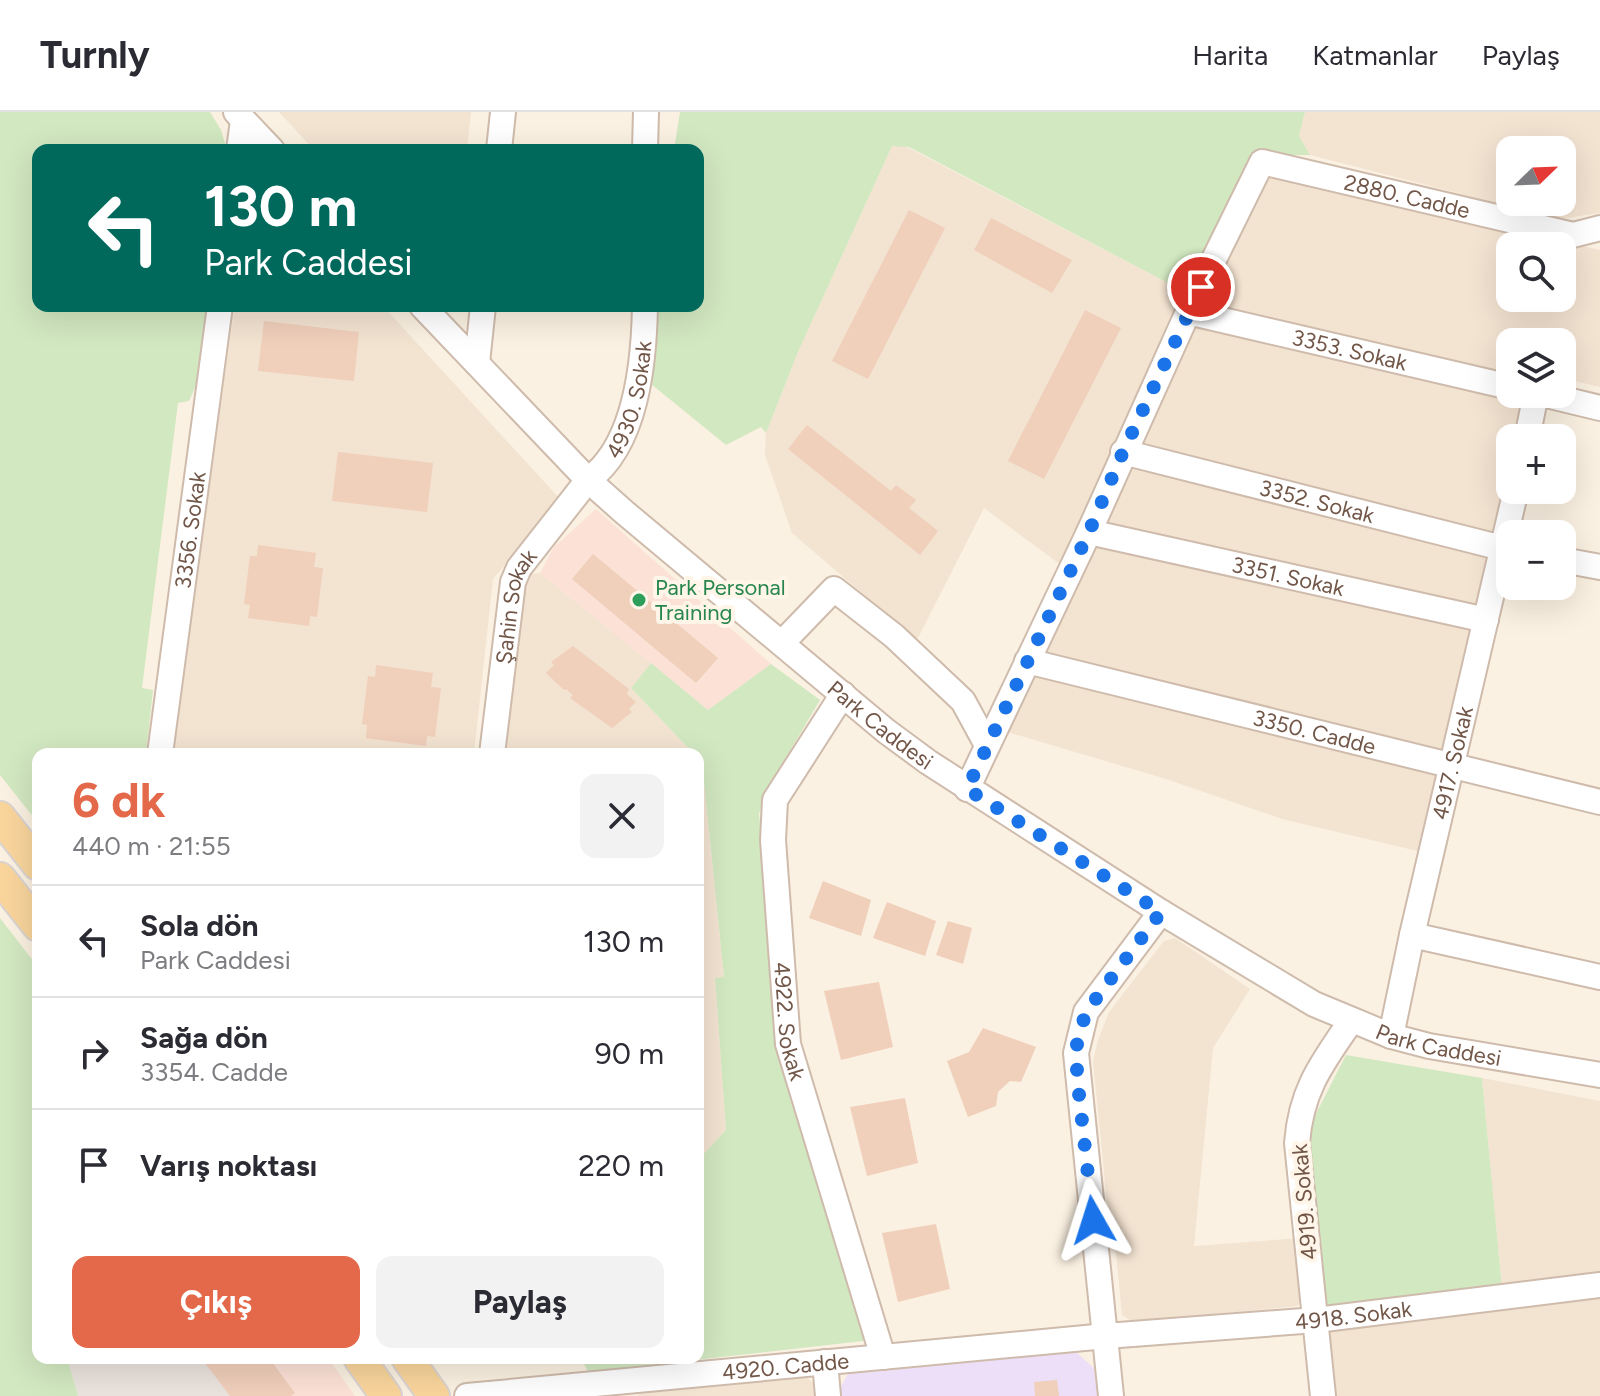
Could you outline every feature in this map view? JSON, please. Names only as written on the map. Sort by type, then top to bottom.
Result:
[{"type":"main road","points":[[0,817],[32,857]]},
{"type":"main road","points":[[0,878],[32,918]]},
{"type":"main road","points":[[363,1364],[386,1396]]},
{"type":"main road","points":[[411,1364],[434,1396]]},
{"type":"street","points":[[500,144],[503,112]]},
{"type":"street","points":[[645,144],[646,112]]},
{"type":"street","points":[[239,144],[240,116]]},
{"type":"street","points":[[240,116],[266,144]]},
{"type":"street","name":"2880. Cadde","points":[[1188,312],[1262,162],[1560,232]]},
{"type":"street","name":"2880. Cadde","points":[[1576,234],[1600,228]]},
{"type":"street","points":[[1576,236],[1600,243]]},
{"type":"street","name":"3356. Sokak","points":[[161,748],[219,312]]},
{"type":"street","name":"Park Caddesi","points":[[428,312],[588,480],[886,731],[967,789],[1161,912],[1314,1004],[1351,1021],[1391,1036],[1463,1053],[1600,1075]]},
{"type":"street","points":[[477,363],[482,312]]},
{"type":"street","name":"4930. Sokak","points":[[588,480],[612,459],[631,409],[640,366],[644,312]]},
{"type":"street","points":[[967,789],[1089,532],[1188,312]]},
{"type":"street","name":"3353. Sokak","points":[[1188,312],[1496,384]]},
{"type":"street","points":[[1576,402],[1600,408]]},
{"type":"street","name":"3352. Sokak","points":[[1123,452],[1496,547]]},
{"type":"street","name":"Şahin Sokak","points":[[493,748],[513,582],[519,568],[588,480]]},
{"type":"street","name":"3351. Sokak","points":[[1089,532],[1486,620]]},
{"type":"street","points":[[1576,563],[1600,567]]},
{"type":"street","name":"4917. Sokak","points":[[1391,1036],[1412,935],[1496,587]]},
{"type":"street","points":[[782,643],[834,589],[894,636],[963,701],[987,745]]},
{"type":"street","name":"3350. Cadde","points":[[1027,661],[1600,802]]},
{"type":"street","name":"4922. Sokak","points":[[843,694],[775,800],[774,856],[788,1044],[883,1357]]},
{"type":"street","points":[[1111,1396],[1077,1076],[1077,1042],[1086,1012],[1161,912]]},
{"type":"street","points":[[1412,935],[1600,977]]},
{"type":"street","name":"4919. Sokak","points":[[1323,1396],[1297,1143],[1299,1120],[1313,1078],[1351,1021]]},
{"type":"street","name":"4918. Sokak","points":[[1106,1336],[1316,1320],[1600,1285]]},
{"type":"street","name":"4920. Cadde","points":[[467,1396],[612,1389],[825,1362],[1106,1336]]},
{"type":"street","points":[[825,1362],[828,1396]]},
{"type":"shaded area","points":[[279,112],[471,112],[468,144],[308,144]]},
{"type":"shaded area","points":[[1305,112],[1600,112],[1600,213],[1559,219],[1547,216],[1576,216],[1576,136],[1496,136],[1496,203],[1310,155],[1299,136]]},
{"type":"shaded area","points":[[903,145],[1185,292],[1069,571],[984,508],[917,640],[792,533],[765,455],[766,433],[798,352],[892,146]]},
{"type":"shaded area","points":[[1271,174],[1522,232],[1496,232],[1496,312],[1576,312],[1576,244],[1600,250],[1600,387],[1576,381],[1576,328],[1496,328],[1496,408],[1532,408],[1528,424],[1496,424],[1496,504],[1507,504],[1503,520],[1496,520],[1496,548],[1422,852],[1282,819],[1166,779],[1004,731],[1203,295]]},
{"type":"shaded area","points":[[234,312],[389,312],[561,500],[493,579],[475,748],[173,748],[197,556]]},
{"type":"shaded area","points":[[596,509],[771,664],[708,710],[540,573],[554,547]]},
{"type":"shaded area","points":[[540,573],[651,663],[631,688],[688,748],[504,748],[517,605],[527,575]]},
{"type":"shaded area","points":[[704,782],[724,978],[715,979],[726,1130],[704,1154]]},
{"type":"shaded area","points":[[1175,938],[1250,989],[1213,1048],[1194,1246],[1301,1238],[1307,1297],[1297,1306],[1133,1322],[1122,1315],[1116,1253],[1110,1232],[1093,1061],[1109,1012],[1164,941]]},
{"type":"shaded area","points":[[1482,1078],[1600,1101],[1600,1274],[1502,1288]]},
{"type":"shaded area","points":[[1600,1298],[1600,1396],[1333,1396],[1327,1335],[1330,1327]]},
{"type":"shaded area","points":[[1076,1352],[1094,1368],[1097,1396],[839,1396],[849,1372]]},
{"type":"shaded area","points":[[69,1364],[206,1364],[230,1396],[78,1396]]},
{"type":"shaded area","points":[[206,1364],[332,1364],[355,1396],[230,1396]]},
{"type":"shaded area","points":[[804,1375],[820,1389],[820,1396],[638,1396],[640,1393]]},
{"type":"green space","points":[[0,112],[210,112],[225,144],[32,144],[32,312],[208,312],[198,381],[189,401],[178,403],[142,688],[153,690],[147,748],[32,748],[32,815],[0,775]]},
{"type":"green space","points":[[680,112],[1305,112],[1299,136],[1310,155],[1259,155],[1185,292],[909,147],[892,146],[798,352],[766,433],[761,427],[726,445],[651,384],[658,312],[704,312],[704,144],[675,144]]},
{"type":"green space","points":[[651,663],[708,710],[771,664],[820,700],[774,778],[759,813],[776,1045],[863,1311],[863,1341],[704,1359],[704,1154],[726,1130],[715,978],[724,977],[704,782],[704,748],[688,748],[631,688]]},
{"type":"green space","points":[[0,918],[32,959],[32,1364],[69,1364],[78,1396],[0,1396]]},
{"type":"green space","points":[[1346,1055],[1482,1078],[1502,1288],[1326,1307],[1304,1137]]},
{"type":"green space","points":[[584,1364],[659,1364],[588,1372]]},
{"type":"building","points":[[909,210],[945,228],[868,379],[832,361]]},
{"type":"building","points":[[991,218],[1072,260],[1052,293],[974,250]]},
{"type":"building","points":[[1085,310],[1121,328],[1044,479],[1008,461]]},
{"type":"building","points":[[264,321],[359,332],[354,381],[258,371]]},
{"type":"building","points":[[807,425],[891,491],[896,485],[916,500],[909,508],[938,531],[920,555],[788,449]]},
{"type":"building","points":[[338,452],[433,463],[427,512],[332,501]]},
{"type":"building","points":[[258,545],[316,553],[314,567],[323,568],[317,617],[310,616],[309,626],[248,618],[250,605],[244,604],[250,556],[257,556]]},
{"type":"building","points":[[593,554],[718,658],[696,683],[572,579]]},
{"type":"building","points":[[573,646],[629,689],[627,694],[636,702],[629,709],[632,712],[612,728],[570,698],[573,695],[546,673],[554,665],[551,662]]},
{"type":"building","points":[[376,665],[433,673],[431,687],[441,688],[435,737],[427,736],[426,746],[366,738],[367,725],[362,724],[368,676],[375,677]]},
{"type":"building","points":[[823,881],[871,900],[861,936],[809,918]]},
{"type":"building","points":[[887,902],[936,921],[925,956],[873,938]]},
{"type":"building","points":[[948,921],[972,928],[963,964],[936,955]]},
{"type":"building","points":[[879,982],[893,1047],[841,1060],[824,991]]},
{"type":"building","points":[[983,1028],[1036,1047],[1021,1082],[1010,1081],[998,1092],[996,1106],[968,1117],[947,1061],[969,1052]]},
{"type":"building","points":[[905,1098],[918,1163],[867,1176],[850,1107]]},
{"type":"building","points":[[936,1224],[950,1289],[898,1302],[882,1233]]},
{"type":"building","points":[[206,1364],[273,1364],[295,1393],[291,1396],[230,1396]]},
{"type":"building","points":[[1057,1380],[1059,1396],[1035,1396],[1034,1382]]},
{"type":"place","name":"Park Personal Training","points":[[639,600]]},
{"type":"route","points":[[1093,1220],[1077,1076],[1079,1032],[1092,1003],[1161,912],[967,789],[1201,287]]}]
